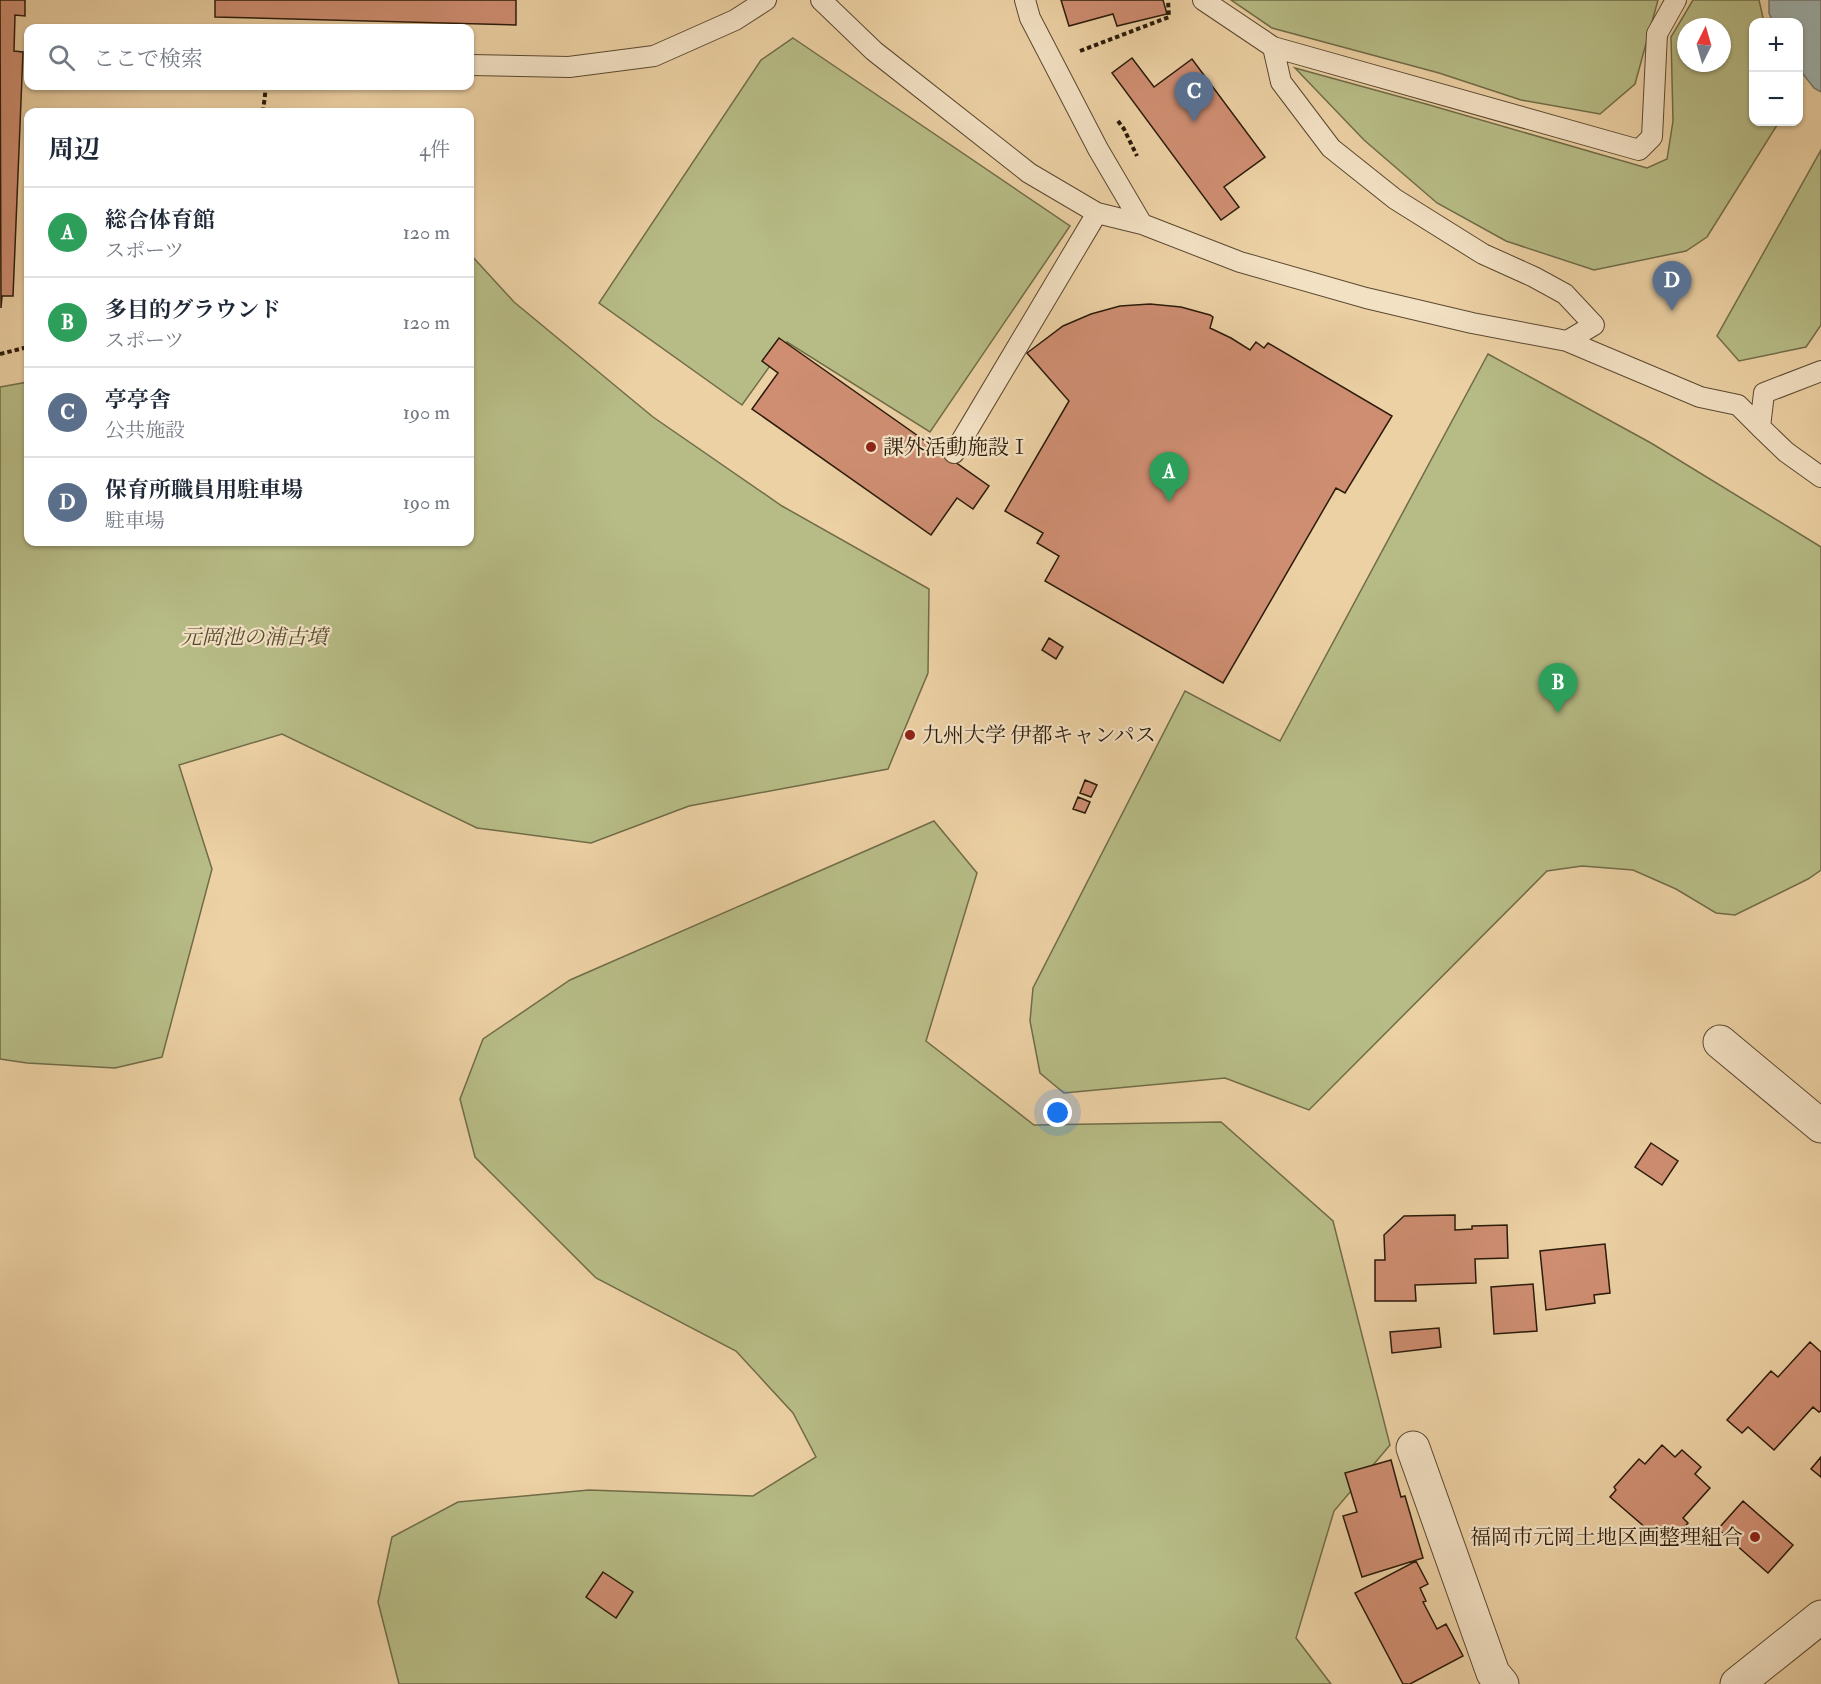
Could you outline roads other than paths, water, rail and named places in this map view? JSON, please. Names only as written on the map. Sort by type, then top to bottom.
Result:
[{"type":"street","points":[[1720,1042],[1821,1126]]},
{"type":"street","points":[[1413,1448],[1493,1673],[1502,1684]]},
{"type":"street","points":[[1737,1684],[1821,1617]]},
{"type":"lane","points":[[474,65],[569,67],[654,56],[735,20],[766,0]]},
{"type":"lane","points":[[821,0],[874,51],[1029,173],[1097,213],[1142,224],[1240,262],[1366,298],[1472,323],[1567,341],[1700,397],[1738,405],[1785,452],[1821,477]]},
{"type":"lane","points":[[1025,0],[1030,18],[1077,109],[1142,224]]},
{"type":"lane","points":[[1203,0],[1273,47],[1639,150],[1652,137],[1657,34],[1676,0]]},
{"type":"lane","points":[[1273,47],[1281,82],[1331,148],[1404,205],[1483,254],[1565,294],[1594,325],[1567,341]]},
{"type":"lane","points":[[954,453],[1097,213]]},
{"type":"lane","points":[[1761,427],[1764,393],[1821,371]]},
{"type":"place","name":"亭亭舎","points":[[1194,122]]},
{"type":"place","name":"保育所職員用駐車場","points":[[1672,311]]},
{"type":"place","name":"課外活動施設Ⅰ","points":[[871,447]]},
{"type":"place","name":"総合体育館","points":[[1169,502]]},
{"type":"place","name":"多目的グラウンド","points":[[1558,713]]},
{"type":"place","name":"九州大学 伊都キャンパス","points":[[910,735]]},
{"type":"place","name":"福岡市元岡土地区画整理組合","points":[[1755,1537]]},
{"type":"park label","name":"元岡池の浦古墳","points":[[254,637]]}]
